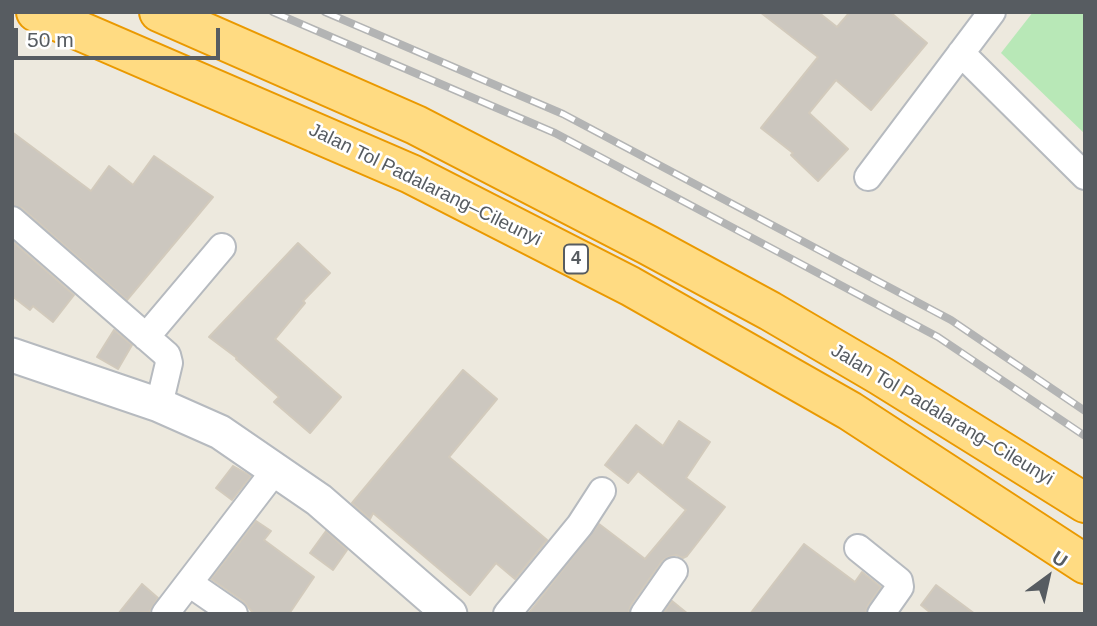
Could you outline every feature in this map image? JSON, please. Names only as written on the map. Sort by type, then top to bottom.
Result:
[{"type":"highway","name":"Jalan Tol Padalarang–Cileunyi","points":[[36,12],[411,174],[630,286],[850,411],[1085,564]]},
{"type":"highway","name":"Jalan Tol Padalarang–Cileunyi","points":[[159,12],[416,125],[660,251],[881,376],[1085,503]]},
{"type":"street","points":[[868,177],[992,12]]},
{"type":"street","points":[[961,53],[1085,176]]},
{"type":"street","points":[[12,220],[167,355],[169,363],[159,405]]},
{"type":"street","points":[[146,337],[222,247]]},
{"type":"street","points":[[12,355],[159,405],[220,432],[319,500],[450,614]]},
{"type":"street","points":[[165,614],[276,469]]},
{"type":"street","points":[[508,614],[580,525],[602,491]]},
{"type":"street","points":[[858,548],[899,581],[900,587],[881,614]]},
{"type":"street","points":[[644,614],[674,571]]},
{"type":"street","points":[[189,583],[234,614]]},
{"type":"green space","points":[[1033,12],[1085,12],[1085,134],[1001,53]]},
{"type":"building","points":[[760,12],[818,12],[837,27],[850,12],[890,12],[927,43],[871,110],[836,80],[809,113],[848,149],[818,181],[791,155],[793,153],[761,128],[818,57]]},
{"type":"building","points":[[12,132],[91,191],[109,166],[133,185],[154,156],[213,197],[127,300],[22,208],[12,205]]},
{"type":"building","points":[[12,241],[74,295],[53,322],[33,306],[30,310],[12,296]]},
{"type":"building","points":[[298,243],[330,273],[303,301],[305,303],[275,339],[341,397],[310,433],[274,402],[279,397],[237,358],[209,337]]},
{"type":"building","points":[[114,330],[132,345],[118,369],[97,357]]},
{"type":"building","points":[[463,370],[497,399],[449,457],[547,540],[515,579],[496,563],[470,595],[373,513],[370,519],[352,503]]},
{"type":"building","points":[[679,421],[710,442],[686,478],[725,507],[687,556],[683,558],[676,555],[662,561],[631,605],[628,614],[528,614],[599,524],[645,559],[686,510],[638,471],[628,483],[605,465],[636,425],[663,446]]},
{"type":"building","points":[[233,466],[251,476],[232,500],[216,488]]},
{"type":"building","points":[[256,521],[271,531],[264,540],[314,577],[289,614],[254,614],[243,601],[211,579]]},
{"type":"building","points":[[326,531],[347,550],[333,570],[310,553]]},
{"type":"building","points":[[804,544],[855,582],[862,572],[881,587],[865,614],[750,614]]},
{"type":"building","points":[[142,584],[158,598],[149,612],[118,614]]},
{"type":"building","points":[[936,585],[975,614],[932,614],[921,605]]},
{"type":"building","points":[[672,601],[688,614],[663,614]]},
{"type":"railway","points":[[273,12],[555,133],[938,337],[1085,436]]},
{"type":"railway","points":[[325,12],[563,114],[951,320],[1085,411]]}]
